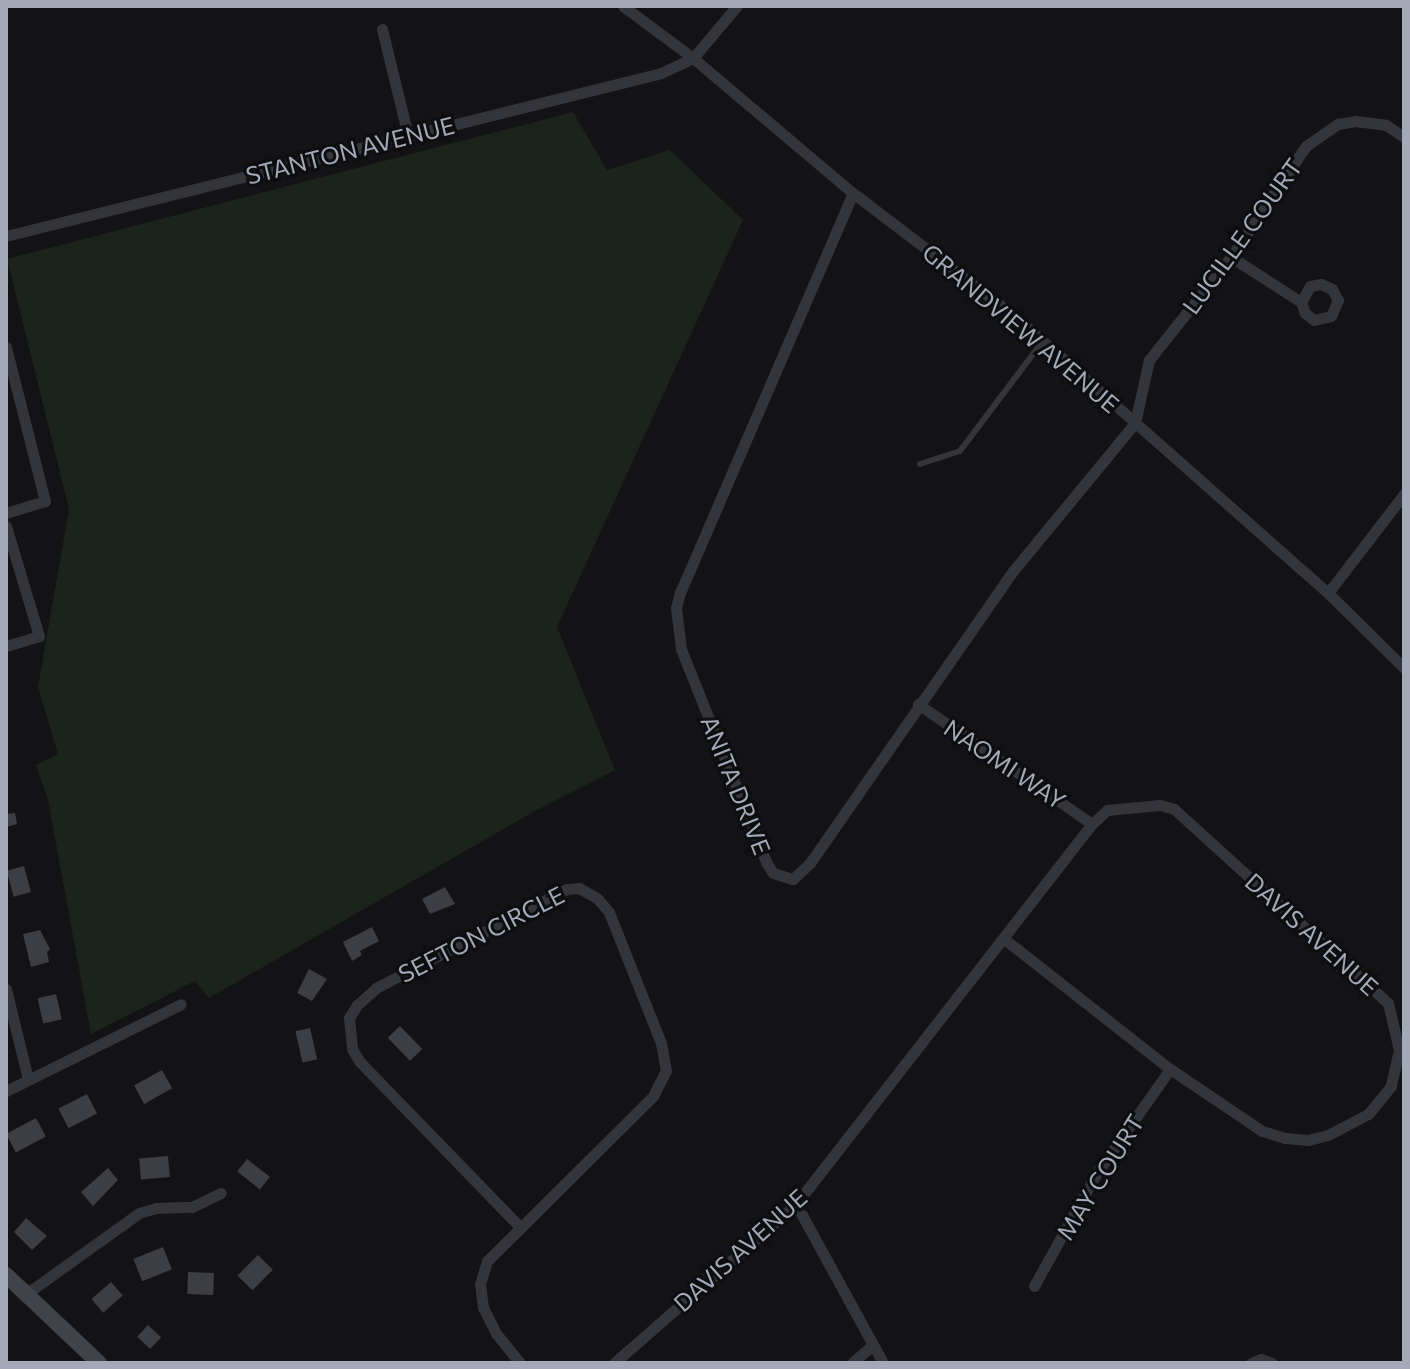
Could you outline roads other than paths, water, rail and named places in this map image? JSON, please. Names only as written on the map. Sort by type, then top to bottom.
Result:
[{"type":"main road","points":[[6,1275],[90,1360]]},
{"type":"street","name":"GRANDVIEW AVENUE","points":[[623,6],[693,58],[853,193],[1043,341],[1328,593],[1404,668]]},
{"type":"street","points":[[693,58],[737,6]]},
{"type":"street","points":[[382,29],[408,136]]},
{"type":"street","name":"STANTON AVENUE","points":[[6,236],[661,73],[693,58]]},
{"type":"street","name":"LUCILLE COURT","points":[[1135,423],[1149,360],[1231,257],[1306,146],[1322,133],[1355,121],[1386,125],[1404,137]]},
{"type":"street","name":"ANITA DRIVE","points":[[853,193],[680,592],[676,629],[766,862],[782,877],[793,879],[802,874],[1013,571],[1135,423]]},
{"type":"street","points":[[1231,257],[1301,302]]},
{"type":"street","points":[[6,347],[11,396],[45,501],[6,513]]},
{"type":"street","points":[[1328,593],[1404,494]]},
{"type":"street","points":[[6,526],[39,636],[6,646]]},
{"type":"street","name":"NAOMI WAY","points":[[918,704],[1092,824]]},
{"type":"street","name":"DAVIS AVENUE","points":[[614,1363],[796,1204],[1003,938],[1092,824],[1107,810],[1160,805],[1174,809],[1388,1003],[1399,1050],[1391,1086],[1368,1114],[1328,1135],[1308,1140],[1262,1131],[1170,1069],[1003,938]]},
{"type":"street","name":"SEFTON CIRCLE","points":[[520,1363],[496,1333],[483,1308],[480,1284],[487,1261],[521,1228],[653,1096],[666,1071],[661,1043],[609,912],[597,898],[579,888],[567,889],[376,988],[357,1005],[349,1018],[352,1049],[360,1062],[521,1228]]},
{"type":"street","points":[[6,989],[28,1079]]},
{"type":"street","points":[[6,1091],[181,1004]]},
{"type":"street","name":"MAY COURT","points":[[1034,1286],[1096,1174],[1170,1069]]},
{"type":"street","points":[[26,1294],[139,1213],[156,1208],[192,1207],[221,1193]]},
{"type":"street","points":[[796,1204],[883,1363]]},
{"type":"street","points":[[852,1363],[873,1345]]},
{"type":"street","points":[[1251,1363],[1261,1359],[1272,1363]]},
{"type":"lane","points":[[920,464],[960,451],[1043,341]]}]
